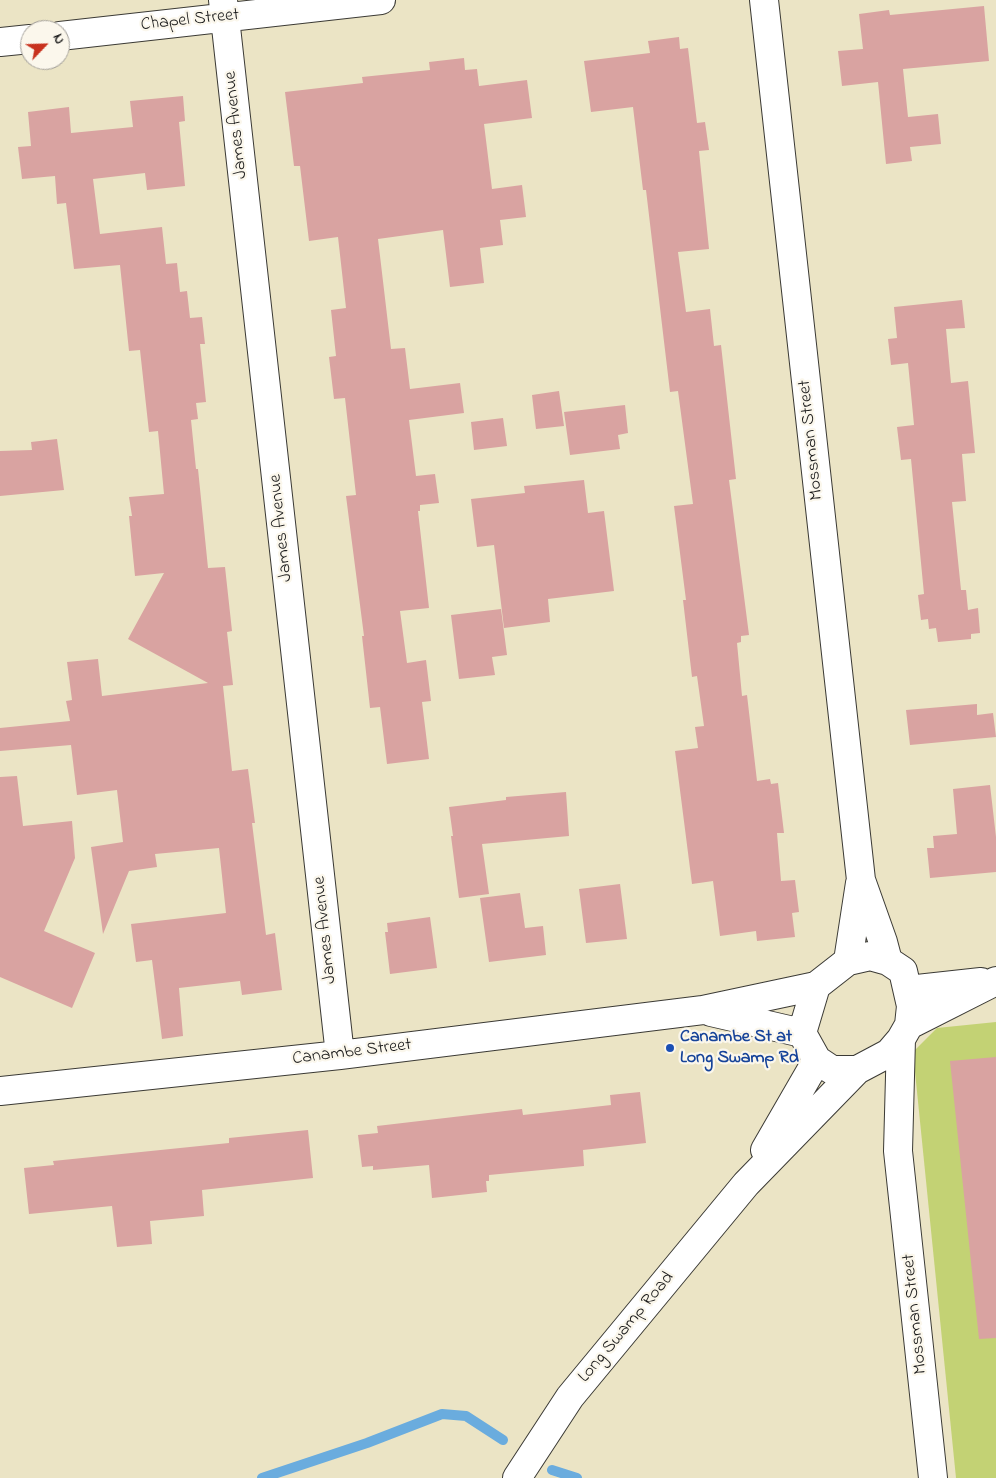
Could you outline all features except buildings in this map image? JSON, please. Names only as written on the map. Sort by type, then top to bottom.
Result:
[{"type":"street","name":"Chapel Street","points":[[70,34],[224,9],[380,0]]},
{"type":"street","name":"Mossman Street","points":[[764,0],[861,880],[888,961]]},
{"type":"street","name":"James Avenue","points":[[224,9],[340,1056]]},
{"type":"street","points":[[0,42],[20,40]]},
{"type":"street","name":"Mossman Street","points":[[848,961],[861,880]]},
{"type":"street","points":[[905,1032],[911,1006],[903,971],[888,961],[870,956],[848,961],[816,986],[802,1033],[817,1060],[832,1070],[865,1066],[889,1053],[905,1032],[996,981]]},
{"type":"street","points":[[908,990],[996,981]]},
{"type":"street","name":"Canambe Street","points":[[0,1091],[340,1056],[703,1010],[816,986]]},
{"type":"street","name":"Canambe Street","points":[[703,1010],[802,1033]]},
{"type":"street","name":"Mossman Street","points":[[905,1032],[898,1151],[933,1478]]},
{"type":"street","name":"Long Swamp Road","points":[[746,1184],[817,1060]]},
{"type":"street","name":"Mossman Street","points":[[865,1066],[898,1151]]},
{"type":"street","name":"Long Swamp Road","points":[[517,1478],[570,1397],[746,1184],[865,1066]]},
{"type":"green space","points":[[996,1022],[996,1478],[956,1478],[913,1052],[937,1028]]},
{"type":"waterway","points":[[262,1478],[367,1443],[442,1414],[466,1416],[503,1440]]},
{"type":"waterway","points":[[552,1470],[577,1478]]},
{"type":"place","name":"Canambe St at Long Swamp Rd","points":[[670,1048]]}]
